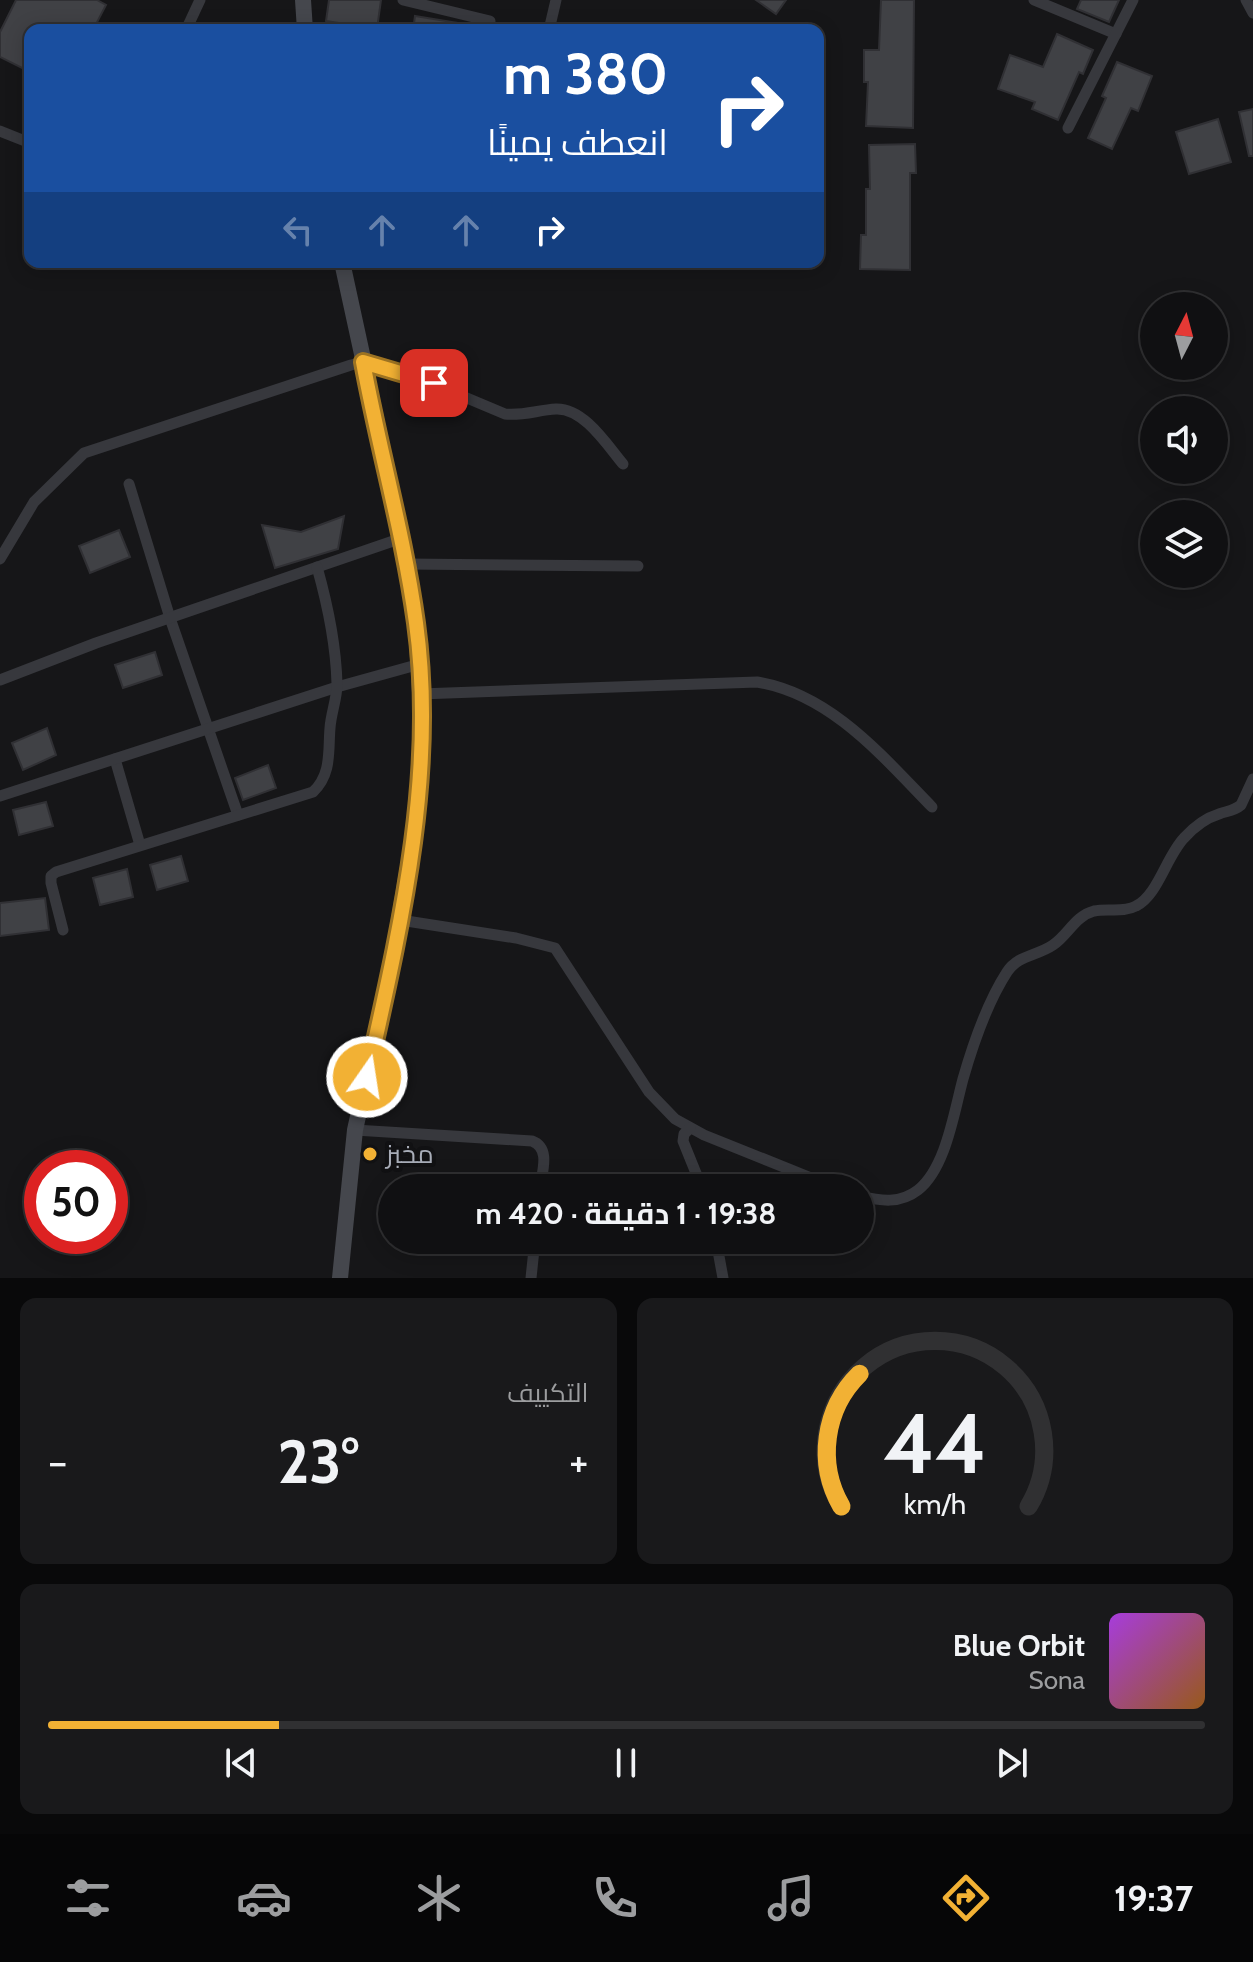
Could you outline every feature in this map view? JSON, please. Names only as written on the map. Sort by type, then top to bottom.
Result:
[{"type":"main road","points":[[303,0],[305,24]]},
{"type":"main road","points":[[340,1278],[355,1130],[400,920],[415,826],[420,763],[420,664],[402,538],[343,268]]},
{"type":"street","points":[[189,24],[200,0]]},
{"type":"street","points":[[403,0],[490,21]]},
{"type":"street","points":[[550,24],[556,0]]},
{"type":"street","points":[[1034,0],[1116,34]]},
{"type":"street","points":[[1068,128],[1133,0]]},
{"type":"street","points":[[1246,0],[1253,13]]},
{"type":"street","points":[[0,131],[24,141]]},
{"type":"street","points":[[0,559],[34,502],[84,453],[363,362],[417,377],[505,414],[556,409],[571,412],[586,422],[623,464]]},
{"type":"street","points":[[129,484],[170,618],[238,815]]},
{"type":"street","points":[[0,680],[402,538]]},
{"type":"street","points":[[406,564],[638,566]]},
{"type":"street","points":[[63,930],[51,876],[56,872],[313,792],[321,784],[328,760],[337,687],[329,609],[317,567]]},
{"type":"street","points":[[0,796],[337,687],[420,664]]},
{"type":"street","points":[[420,694],[757,682],[779,686],[802,694],[871,744],[932,807]]},
{"type":"street","points":[[115,759],[140,845]]},
{"type":"street","points":[[874,1200],[906,1197],[930,1175],[946,1140],[962,1081],[984,1022],[1013,966],[1021,959],[1054,945],[1081,917],[1094,911],[1126,910],[1146,900],[1184,837],[1210,817],[1238,808],[1253,779]]},
{"type":"street","points":[[400,920],[516,938],[555,948],[649,1092],[675,1119],[802,1174]]},
{"type":"street","points":[[690,1128],[684,1134],[683,1141],[696,1174]]},
{"type":"street","points":[[355,1130],[532,1141],[544,1150],[541,1174]]},
{"type":"street","points":[[531,1278],[534,1254]]},
{"type":"street","points":[[719,1254],[723,1278]]},
{"type":"building","points":[[16,0],[97,0],[106,5],[96,24],[24,24],[24,69],[0,57],[0,32]]},
{"type":"building","points":[[329,0],[381,0],[378,24],[326,21]]},
{"type":"building","points":[[756,0],[786,0],[776,14]]},
{"type":"building","points":[[881,0],[914,0],[913,128],[866,126],[868,82],[864,82],[864,50],[879,50]]},
{"type":"building","points":[[1081,0],[1119,0],[1109,22],[1077,9]]},
{"type":"building","points":[[415,16],[465,24],[414,24]]},
{"type":"building","points":[[1057,34],[1093,50],[1083,74],[1079,72],[1058,120],[1032,109],[1035,102],[998,89],[1010,55],[1043,67]]},
{"type":"building","points":[[1117,62],[1152,76],[1138,111],[1131,108],[1112,149],[1088,138],[1106,98],[1102,96]]},
{"type":"building","points":[[1253,109],[1253,156],[1249,156],[1239,112]]},
{"type":"building","points":[[1218,119],[1231,162],[1189,174],[1176,132]]},
{"type":"building","points":[[915,144],[916,173],[910,173],[910,270],[860,269],[861,235],[866,235],[866,189],[870,189],[869,145]]},
{"type":"building","points":[[344,516],[338,549],[275,568],[262,525],[301,532]]},
{"type":"building","points":[[119,530],[130,557],[90,573],[79,546]]},
{"type":"building","points":[[155,652],[162,675],[123,688],[115,665]]},
{"type":"building","points":[[47,728],[56,755],[23,770],[12,743]]},
{"type":"building","points":[[268,765],[276,788],[243,800],[235,778]]},
{"type":"building","points":[[46,802],[53,826],[19,835],[13,810]]},
{"type":"building","points":[[181,856],[188,881],[157,890],[150,865]]},
{"type":"building","points":[[127,869],[133,897],[100,905],[93,878]]},
{"type":"building","points":[[45,898],[49,930],[0,936],[0,903]]},
{"type":"place","name":"مخبز","points":[[370,1154]]},
{"type":"route","points":[[367,1077],[405,897],[415,826],[420,763],[420,664],[402,538],[363,362],[434,383]]}]
